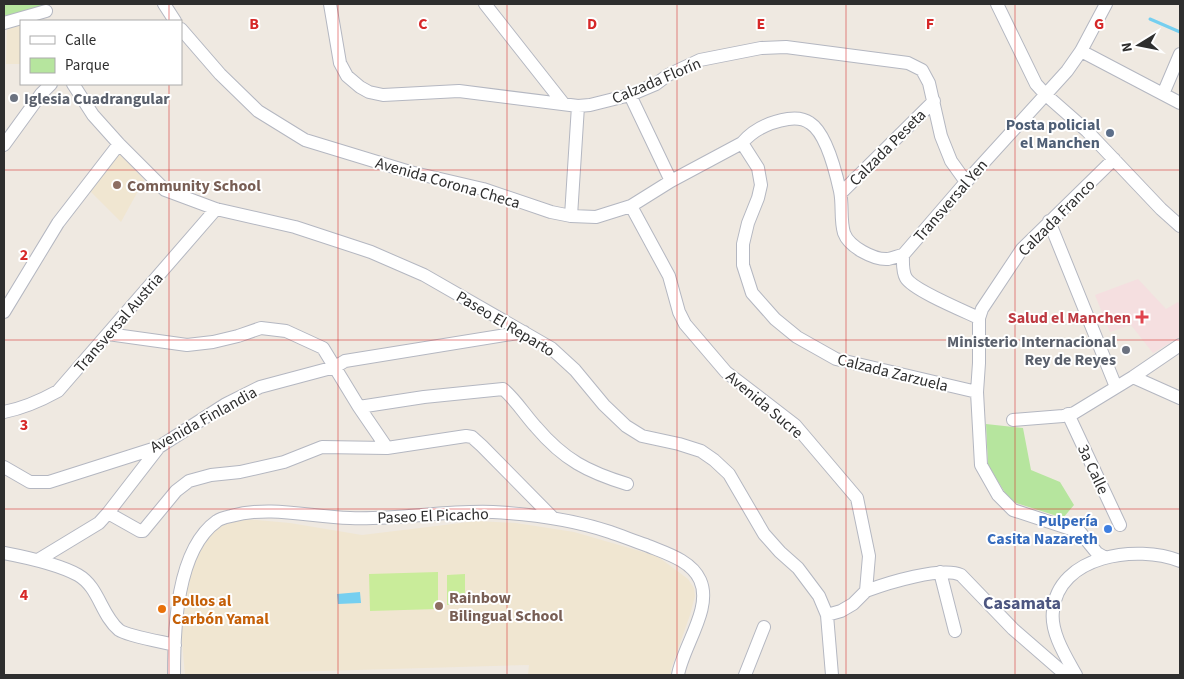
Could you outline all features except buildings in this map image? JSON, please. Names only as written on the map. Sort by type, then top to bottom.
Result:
[{"type":"street","points":[[164,4],[174,20]]},
{"type":"street","name":"Calzada Florín","points":[[330,4],[340,63],[347,76],[360,87],[383,95],[459,91],[590,106],[630,95],[656,84],[668,75],[700,60],[761,48],[786,47],[908,63],[922,70],[929,83],[941,136],[951,161],[966,182]]},
{"type":"street","points":[[485,4],[563,103]]},
{"type":"street","points":[[997,4],[1036,84],[1087,132],[1180,226]]},
{"type":"street","name":"Transversal Yen","points":[[903,254],[1067,71],[1081,51],[1106,4]]},
{"type":"street","points":[[4,23],[47,12]]},
{"type":"street","name":"Avenida Corona Checa","points":[[182,30],[220,74],[258,111],[305,140],[410,172],[483,189],[551,212],[571,216],[596,216],[632,206],[671,181],[742,143],[748,135],[772,121],[797,118],[810,122],[820,133],[836,173],[841,194],[841,211],[845,235],[857,249],[871,256],[887,259],[903,254]]},
{"type":"street","points":[[1081,51],[1180,103]]},
{"type":"street","points":[[1163,94],[1180,54]]},
{"type":"street","points":[[4,145],[41,94],[50,85]]},
{"type":"street","name":"Paseo El Reparto","points":[[73,85],[94,115],[119,144],[165,190],[216,209],[295,227],[371,252],[424,275],[551,348],[575,370],[604,405],[626,426],[642,436],[680,444],[701,451],[714,460],[729,474],[764,534],[798,568],[819,596],[827,615],[832,675]]},
{"type":"street","points":[[630,95],[671,181]]},
{"type":"street","name":"Calzada Peseta","points":[[841,194],[934,101]]},
{"type":"street","points":[[571,216],[578,106]]},
{"type":"street","name":"Calzada Zarzuela","points":[[742,143],[758,168],[761,185],[744,237],[742,265],[752,293],[775,319],[796,338],[836,359],[977,392]]},
{"type":"street","points":[[4,312],[58,223],[119,144]]},
{"type":"street","name":"Calzada Franco","points":[[1104,557],[1097,553],[1080,532],[1014,510],[998,495],[981,465],[977,392],[979,318],[982,308],[1022,248],[1114,159]]},
{"type":"street","name":"Avenida Sucre","points":[[632,206],[669,276],[679,312],[686,324],[726,372],[795,424],[857,498],[869,556],[866,591]]},
{"type":"street","name":"Transversal Austria","points":[[4,412],[38,403],[58,391],[216,209]]},
{"type":"street","points":[[1049,221],[1116,387]]},
{"type":"street","points":[[903,254],[903,270],[907,280],[921,290],[979,318]]},
{"type":"street","points":[[108,334],[186,345],[213,342],[261,328],[286,331],[323,348],[387,448]]},
{"type":"street","name":"Avenida Finlandia","points":[[4,467],[30,482],[49,482],[159,447],[244,393],[290,378],[335,367],[345,361],[524,332]]},
{"type":"street","points":[[1013,420],[1074,413],[1133,377],[1180,345]]},
{"type":"street","points":[[1133,377],[1180,398]]},
{"type":"street","points":[[360,407],[424,397],[504,389],[538,430],[574,462],[586,469],[627,484]]},
{"type":"street","name":"3a Calle","points":[[1068,414],[1120,525]]},
{"type":"street","points":[[108,513],[143,531],[176,491],[188,481],[284,462],[322,447],[387,448],[466,436],[472,437],[553,518]]},
{"type":"street","points":[[38,560],[94,527],[108,513],[159,447]]},
{"type":"street","name":"Paseo El Picacho","points":[[174,675],[180,599],[189,558],[204,532],[219,519],[248,512],[274,511],[350,518],[492,512],[553,518],[609,531],[670,555],[693,568],[700,581],[703,593],[702,607],[686,647],[678,675]]},
{"type":"street","points":[[4,553],[38,560],[80,576],[93,590],[120,630],[175,645]]},
{"type":"street","points":[[1076,675],[1057,640],[1052,612],[1059,590],[1078,569],[1104,557],[1136,554],[1154,555],[1180,562]]},
{"type":"street","points":[[940,572],[955,631]]},
{"type":"street","points":[[827,615],[841,611],[854,604],[866,591],[887,583],[940,572],[954,572],[961,575],[1013,629],[1066,675]]},
{"type":"street","points":[[745,675],[764,627]]},
{"type":"street","points":[[169,675],[174,675]]},
{"type":"shaded area","points":[[20,23],[20,64],[6,64],[7,26]]},
{"type":"shaded area","name":"Community School","points":[[118,151],[144,180],[121,222],[89,190]]},
{"type":"shaded area","name":"Salud el Manchen","points":[[1138,279],[1166,309],[1178,302],[1180,305],[1180,337],[1153,353],[1131,325],[1110,332],[1095,295]]},
{"type":"shaded area","name":"Rainbow Bilingual School","points":[[245,519],[290,523],[362,535],[477,521],[516,523],[574,532],[657,556],[688,579],[694,588],[695,596],[671,669],[671,675],[528,675],[529,665],[185,675],[181,630],[190,570],[198,550],[218,524]]},
{"type":"green space","points":[[4,4],[42,4],[41,9],[4,16]]},
{"type":"green space","points":[[986,424],[1023,428],[1031,470],[1060,482],[1074,505],[1063,518],[1010,501],[988,465]]},
{"type":"green space","points":[[438,572],[438,609],[370,611],[369,574]]},
{"type":"green space","points":[[465,574],[465,605],[447,605],[447,575]]},
{"type":"water","points":[[360,592],[361,603],[338,604],[337,594]]},
{"type":"waterway","points":[[1150,19],[1180,32]]},
{"type":"place","name":"Iglesia Cuadrangular","points":[[14,98]]},
{"type":"place","name":"Posta policial el Manchen","points":[[1110,133]]},
{"type":"place","name":"Community School","points":[[117,185]]},
{"type":"place","name":"Salud el Manchen","points":[[1142,317]]},
{"type":"place","name":"Ministerio Internacional Rey de Reyes","points":[[1126,350]]},
{"type":"place","name":"Pulpería Casita Nazareth","points":[[1108,529]]},
{"type":"place","name":"Rainbow Bilingual School","points":[[439,606]]},
{"type":"place","name":"Pollos al Carbón Yamal","points":[[162,609]]},
{"type":"district","name":"Casamata","points":[[1022,603]]}]
